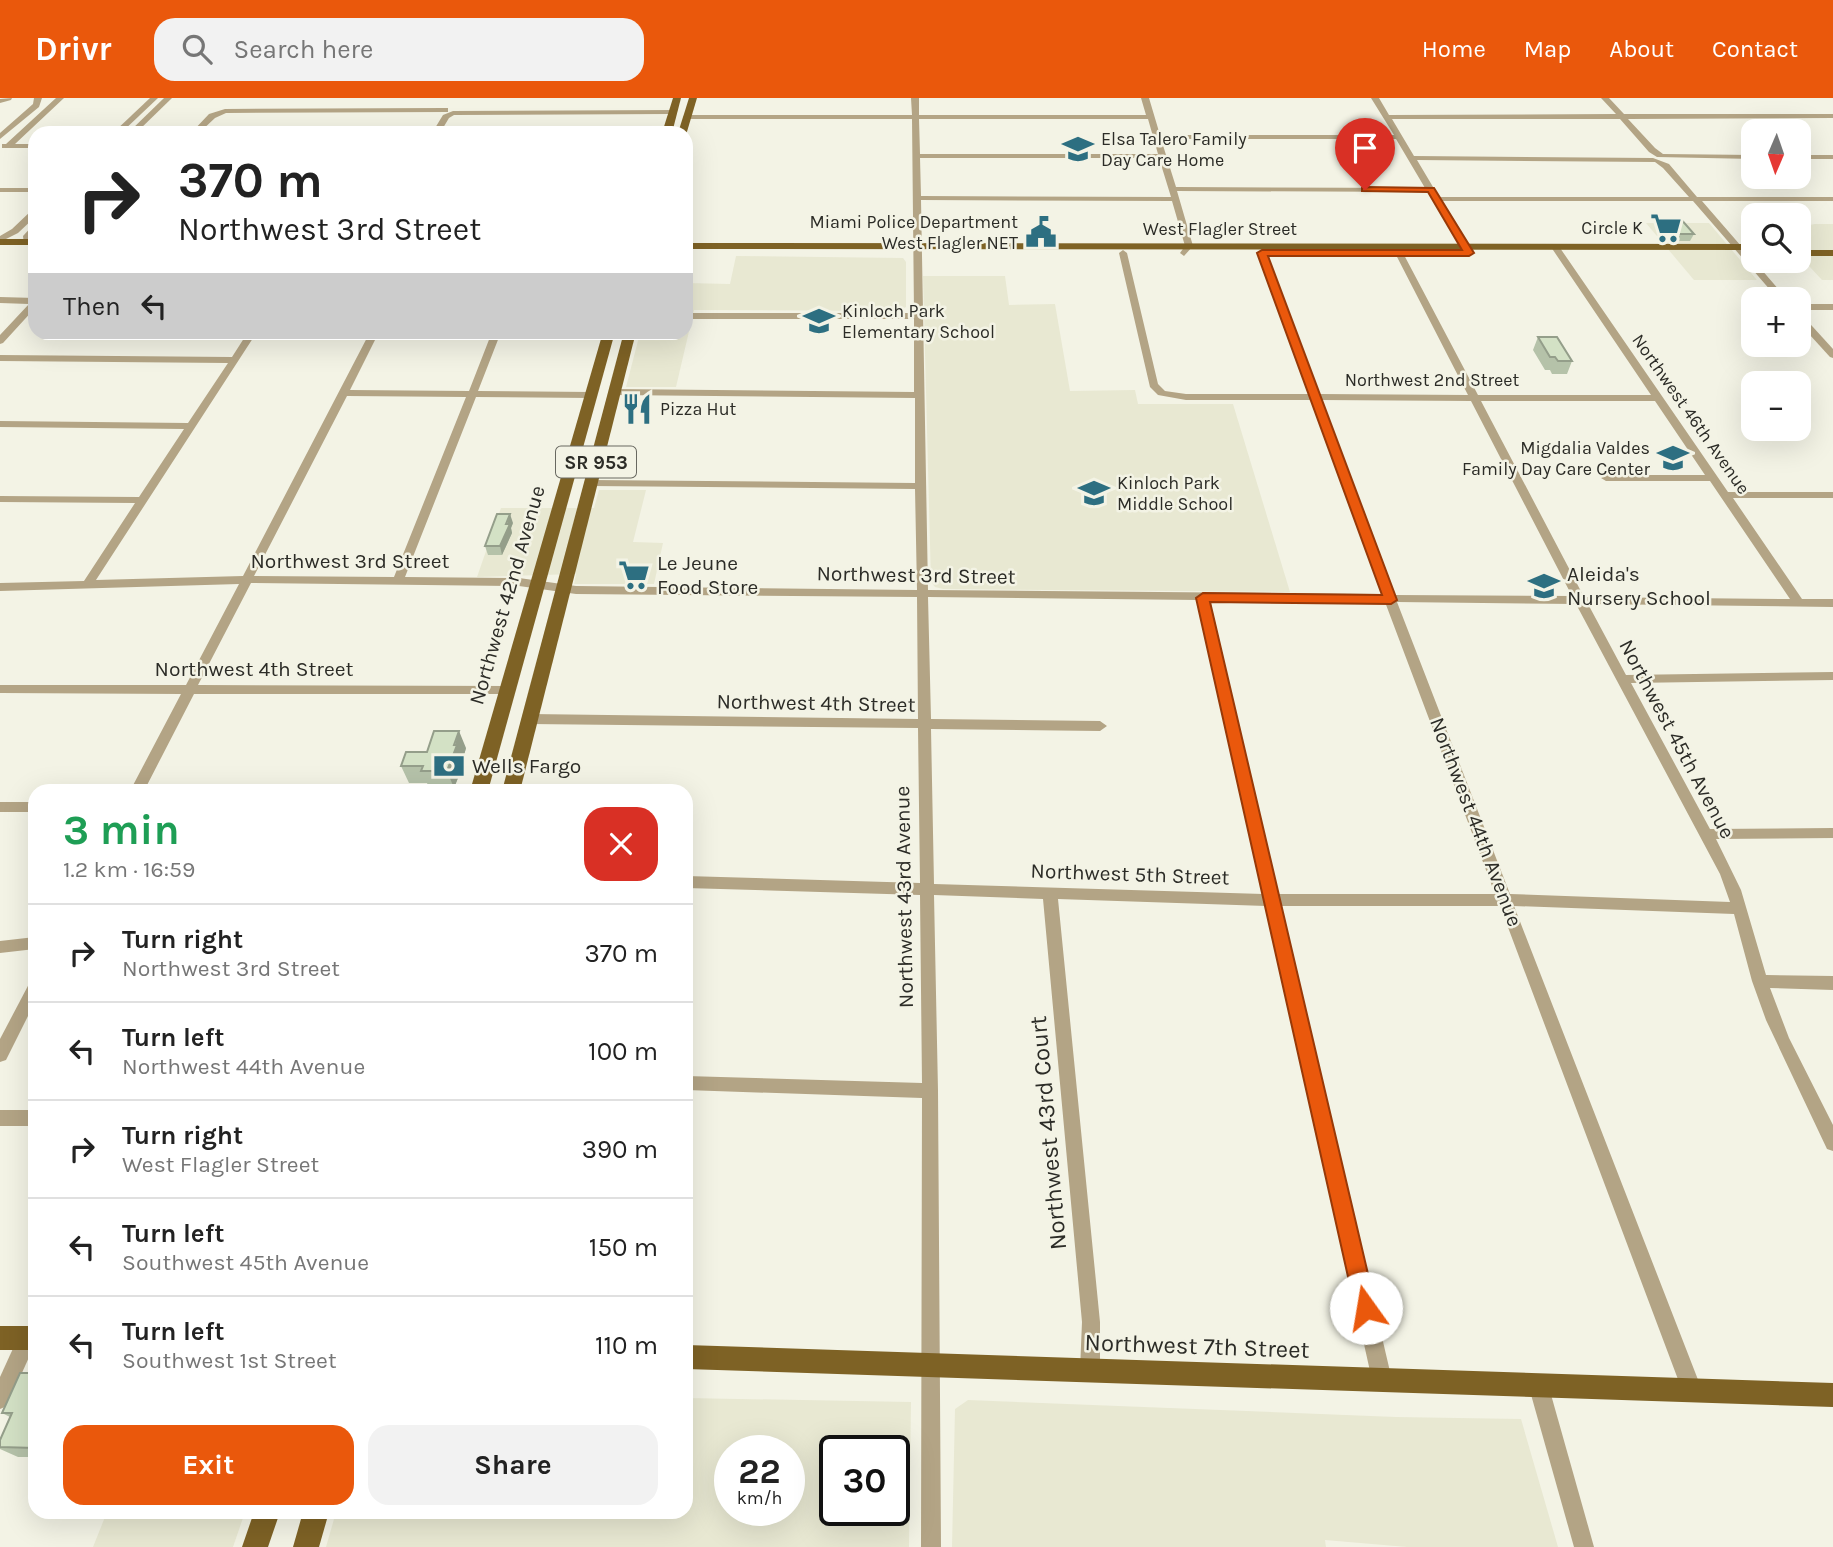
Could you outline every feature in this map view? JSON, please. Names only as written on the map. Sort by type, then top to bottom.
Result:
[{"type":"main road","points":[[669,126],[677,98]]},
{"type":"main road","points":[[685,126],[692,98]]},
{"type":"main road","points":[[673,111],[687,117]]},
{"type":"main road","points":[[0,241],[28,244]]},
{"type":"main road","points":[[0,248],[28,244]]},
{"type":"main road","name":"West Flagler Street","points":[[693,246],[1123,253],[1281,247],[1741,250]]},
{"type":"main road","points":[[1811,247],[1833,246]]},
{"type":"main road","points":[[1262,253],[1281,247]]},
{"type":"main road","name":"West Flagler Street","points":[[693,252],[916,249],[1399,253],[1467,250]]},
{"type":"main road","points":[[1811,253],[1833,253]]},
{"type":"main road","name":"Northwest 42nd Avenue","points":[[482,784],[607,340]]},
{"type":"main road","name":"SR 953","points":[[513,784],[628,340]]},
{"type":"main road","points":[[597,375],[603,386],[615,392]]},
{"type":"main road","points":[[0,1339],[28,1338]]},
{"type":"main road","name":"Northwest 7th Street","points":[[693,1357],[1833,1395]]},
{"type":"main road","points":[[256,1547],[265,1519]]},
{"type":"main road","points":[[306,1547],[314,1519]]},
{"type":"street","points":[[0,100],[8,98]]},
{"type":"street","points":[[4,146],[60,98]]},
{"type":"street","points":[[124,126],[154,98]]},
{"type":"street","points":[[139,126],[168,98]]},
{"type":"street","name":"Northwest 43rd Avenue","points":[[915,98],[930,1091],[931,1547]]},
{"type":"street","points":[[1144,98],[1174,194],[1187,250]]},
{"type":"street","points":[[1375,98],[1467,250]]},
{"type":"street","points":[[1605,98],[1695,199],[1741,244]]},
{"type":"street","points":[[2,134],[37,102],[52,105]]},
{"type":"street","points":[[203,126],[217,113],[230,110],[673,111]]},
{"type":"street","points":[[440,126],[450,111]]},
{"type":"street","points":[[1386,117],[1833,116]]},
{"type":"street","points":[[687,117],[1150,117]]},
{"type":"street","points":[[1157,136],[1398,137]]},
{"type":"street","points":[[4,146],[28,146]]},
{"type":"street","points":[[915,156],[1162,156]]},
{"type":"street","points":[[1811,157],[1833,157]]},
{"type":"street","points":[[1410,158],[1741,158]]},
{"type":"street","points":[[0,190],[28,190]]},
{"type":"street","points":[[915,198],[1431,190]]},
{"type":"street","points":[[1436,199],[1833,199]]},
{"type":"street","points":[[0,241],[28,219]]},
{"type":"street","name":"Northwest 46th Avenue","points":[[1557,250],[1798,602]]},
{"type":"street","name":"Northwest 2nd Street","points":[[1123,253],[1153,385],[1162,393],[1186,397],[1660,398]]},
{"type":"street","name":"Northwest 44th Avenue","points":[[1262,253],[1314,397],[1692,1390]]},
{"type":"street","name":"Northwest 45th Avenue","points":[[1399,253],[1727,874],[1774,1022],[1833,1143]]},
{"type":"street","points":[[0,300],[28,302]]},
{"type":"street","points":[[1811,307],[1833,307]]},
{"type":"street","points":[[0,341],[28,310]]},
{"type":"street","points":[[693,316],[917,316]]},
{"type":"street","points":[[1811,330],[1833,355]]},
{"type":"street","points":[[86,586],[248,340]]},
{"type":"street","points":[[141,784],[371,340]]},
{"type":"street","points":[[398,581],[494,340]]},
{"type":"street","points":[[0,358],[235,360]]},
{"type":"street","points":[[615,392],[918,395]]},
{"type":"street","points":[[344,393],[591,395]]},
{"type":"street","points":[[0,424],[192,426]]},
{"type":"street","points":[[1606,478],[1715,478]]},
{"type":"street","points":[[591,483],[920,486]]},
{"type":"street","points":[[1726,495],[1833,495]]},
{"type":"street","points":[[0,499],[144,499]]},
{"type":"street","name":"Northwest 3rd Street","points":[[0,587],[86,586],[151,581],[513,581],[563,588],[921,594],[1833,603]]},
{"type":"street","points":[[1203,598],[1382,1380]]},
{"type":"street","points":[[1622,679],[1833,676]]},
{"type":"street","name":"Northwest 4th Street","points":[[0,689],[508,690]]},
{"type":"street","name":"Northwest 4th Street","points":[[530,719],[1100,726]]},
{"type":"street","points":[[0,807],[28,807]]},
{"type":"street","points":[[1706,834],[1833,833]]},
{"type":"street","name":"Northwest 5th Street","points":[[693,882],[1273,900],[1507,901],[1740,908]]},
{"type":"street","name":"Northwest 43rd Court","points":[[1050,892],[1091,1322],[1090,1370]]},
{"type":"street","points":[[7,947],[28,944]]},
{"type":"street","points":[[7,947],[28,952]]},
{"type":"street","points":[[1760,981],[1833,983]]},
{"type":"street","points":[[0,1055],[28,1001]]},
{"type":"street","points":[[693,1083],[930,1091]]},
{"type":"street","points":[[0,1118],[28,1118]]},
{"type":"street","points":[[0,1399],[28,1344]]},
{"type":"street","points":[[1538,1384],[1584,1547]]},
{"type":"shaded area","points":[[1646,223],[1709,223],[1741,261],[1741,273],[1751,273],[1757,280],[1694,280]]},
{"type":"shaded area","points":[[1833,224],[1833,280],[1822,280],[1811,268],[1811,225]]},
{"type":"shaded area","points":[[736,256],[903,258],[906,262],[906,307],[897,311],[694,310],[693,314],[693,283],[730,284]]},
{"type":"shaded area","name":"Kinloch Park Middle School","points":[[923,276],[1005,276],[1009,305],[1055,304],[1070,391],[1135,390],[1138,404],[1233,404],[1290,592],[935,587],[931,582]]},
{"type":"shaded area","points":[[638,340],[687,340],[676,387],[626,387]]},
{"type":"shaded area","points":[[599,490],[646,490],[633,542],[663,543],[654,584],[574,584],[576,574],[477,577],[501,508],[594,508]]},
{"type":"shaded area","points":[[693,1398],[911,1402],[910,1474],[910,1435],[819,1435],[819,1526],[909,1526],[909,1547],[326,1547],[334,1519],[693,1519]]},
{"type":"shaded area","points":[[968,1400],[1396,1417],[1521,1419],[1558,1547],[1407,1547],[1325,1540],[1326,1547],[952,1547],[955,1409]]},
{"type":"shaded area","points":[[104,1519],[243,1519],[233,1547],[93,1547]]},
{"type":"building","points":[[1665,218],[1680,218],[1694,234],[1679,234]]},
{"type":"building","points":[[1538,337],[1557,337],[1572,361],[1558,361],[1555,357],[1550,357]]},
{"type":"building","points":[[497,514],[510,514],[506,524],[510,524],[500,546],[485,546]]},
{"type":"building","points":[[434,731],[459,731],[454,745],[457,745],[447,771],[421,771],[423,766],[401,766],[406,752],[427,752]]},
{"type":"building","points":[[20,1373],[28,1373],[28,1448],[0,1447],[0,1440],[12,1413],[2,1413]]},
{"type":"place","name":"Elsa Talero Family Day Care Home","points":[[1078,149]]},
{"type":"place","name":"Circle K","points":[[1666,228]]},
{"type":"place","name":"Miami Police Department West Flagler NET","points":[[1041,232]]},
{"type":"place","name":"Kinloch Park Elementary School","points":[[819,321]]},
{"type":"place","name":"Pizza Hut","points":[[637,409]]},
{"type":"place","name":"Migdalia Valdes Family Day Care Center","points":[[1673,458]]},
{"type":"place","name":"Kinloch Park Middle School","points":[[1094,493]]},
{"type":"place","name":"Le Jeune Food Store","points":[[634,575]]},
{"type":"place","name":"Aleida's Nursery School","points":[[1544,586]]},
{"type":"place","name":"Wells Fargo","points":[[449,766]]},
{"type":"route","points":[[1365,190],[1431,190],[1469,253],[1262,253],[1391,600],[1203,598],[1366,1308]]}]
